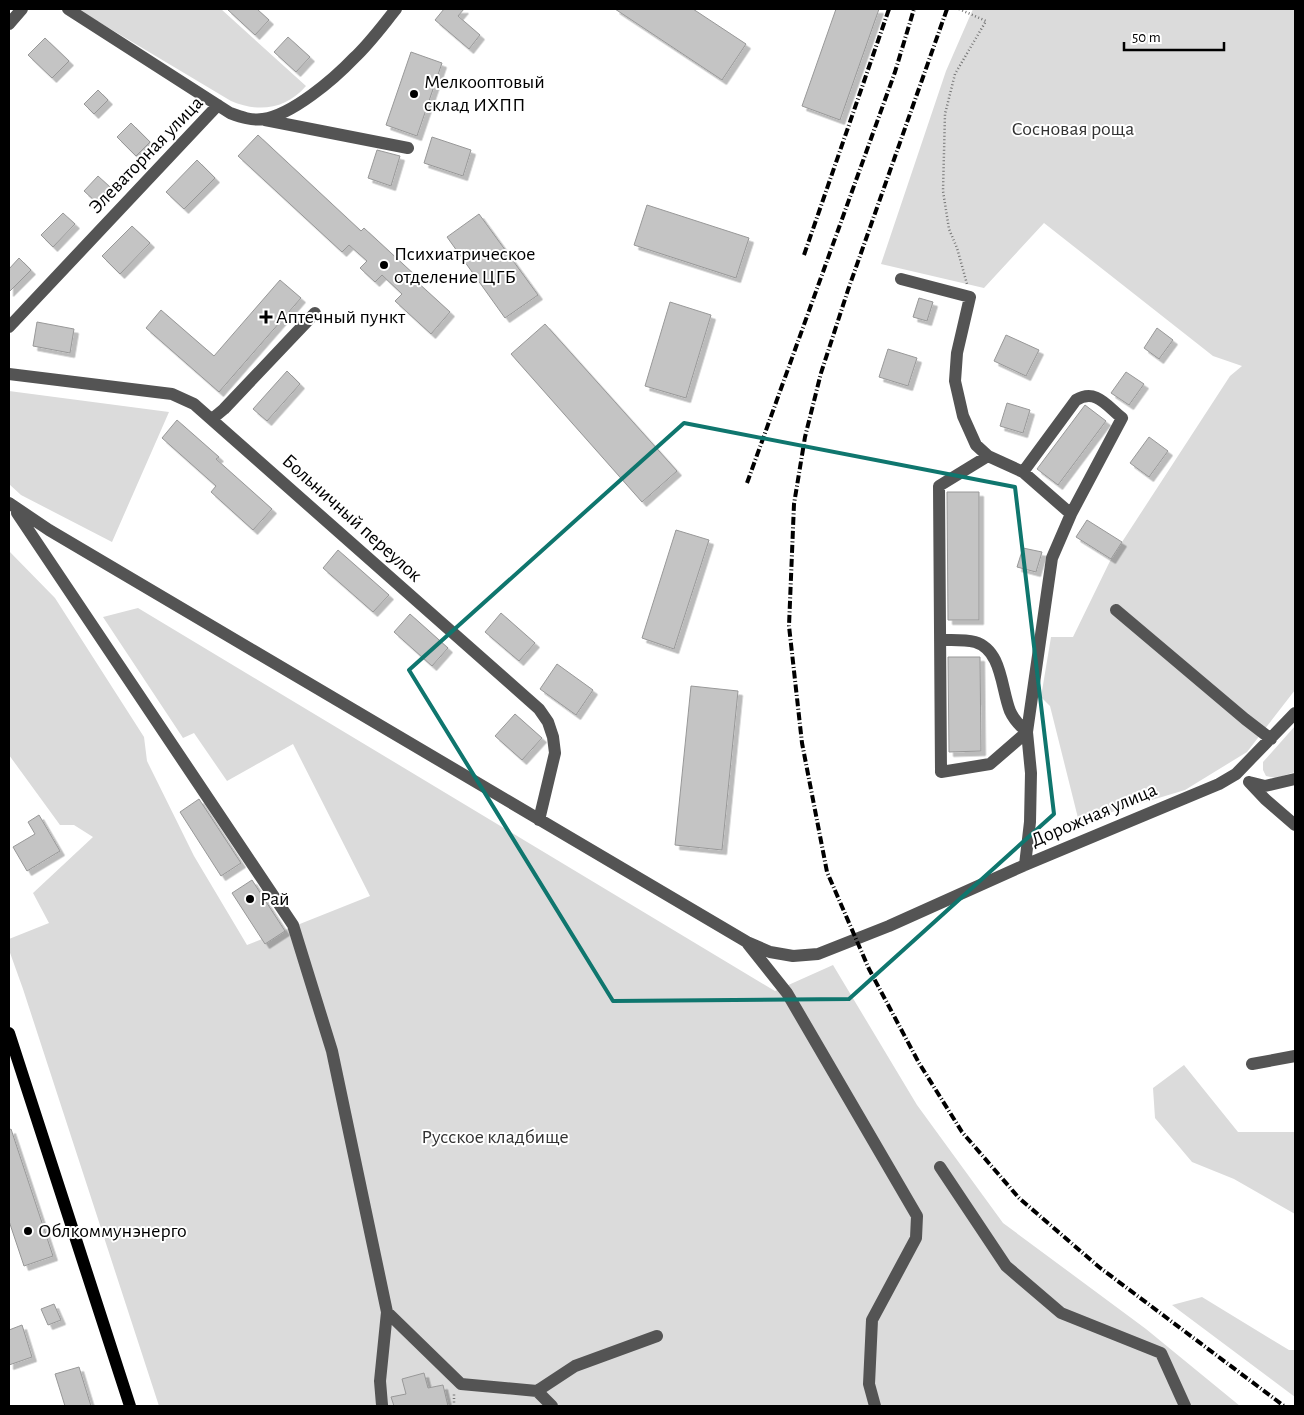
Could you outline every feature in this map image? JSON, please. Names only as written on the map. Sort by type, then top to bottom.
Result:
[{"type":"main road","points":[[9,1033],[130,1406]]},
{"type":"street","points":[[9,24],[22,9]]},
{"type":"street","points":[[68,9],[218,105]]},
{"type":"street","name":"Элеваторная улица","points":[[9,327],[218,105],[230,113],[246,118],[263,119],[279,115],[294,108],[355,58],[396,9]]},
{"type":"street","points":[[263,119],[408,148]]},
{"type":"street","points":[[901,279],[970,296],[957,353],[955,381],[966,424],[976,445],[988,456],[1024,472],[1070,514]]},
{"type":"street","points":[[212,419],[224,409],[315,313]]},
{"type":"street","name":"Больничный переулок","points":[[9,374],[172,394],[194,404],[212,419],[539,709],[548,722],[553,737],[555,753],[539,820]]},
{"type":"street","points":[[1024,472],[1076,400],[1085,395],[1095,396],[1122,418],[1070,514],[1052,558],[1027,732],[1032,773],[1030,822],[1025,865]]},
{"type":"street","points":[[988,456],[939,486],[941,772],[990,764],[1027,732]]},
{"type":"street","points":[[11,505],[48,530],[747,942],[787,993],[917,1216],[916,1238],[872,1320],[869,1384],[875,1406]]},
{"type":"street","points":[[11,505],[293,925],[332,1050],[387,1312],[380,1381],[382,1405]]},
{"type":"street","points":[[1116,610],[1244,719],[1271,739]]},
{"type":"street","points":[[940,640],[974,641],[988,648],[995,660],[1010,711],[1017,723],[1027,732]]},
{"type":"street","name":"Дорожная улица","points":[[747,942],[770,952],[793,956],[818,954],[889,926],[1025,865],[1219,784],[1236,774],[1295,713]]},
{"type":"street","points":[[1236,774],[1249,782],[1295,825]]},
{"type":"street","points":[[1249,782],[1265,786],[1295,779]]},
{"type":"street","points":[[1252,1064],[1295,1056]]},
{"type":"street","points":[[940,1167],[1006,1266],[1061,1313],[1161,1353],[1185,1406]]},
{"type":"street","points":[[387,1312],[461,1384],[537,1391],[575,1366],[657,1336]]},
{"type":"street","points":[[537,1391],[552,1406]]},
{"type":"path","points":[[959,9],[986,21],[955,74],[945,114],[942,191],[949,229],[957,248],[970,296]]},
{"type":"highlighted area","points":[[684,423],[1015,487],[1054,814],[849,999],[613,1001],[409,670]]},
{"type":"green space","points":[[77,9],[221,9],[306,86],[290,100],[272,107],[262,108],[241,105],[231,101]]},
{"type":"green space","name":"Сосновая роща","points":[[973,9],[1295,9],[1295,690],[1247,752],[1185,790],[1079,822],[1050,706],[1041,697],[1051,637],[1073,637],[1111,559],[1230,376],[1242,366],[1213,356],[1044,223],[984,288],[881,264],[946,71]]},
{"type":"green space","points":[[9,391],[169,412],[112,542],[21,495],[9,484]]},
{"type":"green space","name":"Русское кладбище","points":[[9,551],[55,598],[144,737],[147,761],[194,856],[247,945],[370,896],[293,744],[227,781],[194,733],[183,738],[103,617],[138,608],[775,991],[833,965],[917,1105],[1003,1223],[1146,1329],[1240,1406],[159,1406],[9,950],[9,939],[49,923],[33,893],[93,837],[74,825],[60,825],[9,755]]},
{"type":"green space","points":[[1295,726],[1295,772],[1276,778],[1266,776],[1263,770],[1263,762]]},
{"type":"green space","points":[[1184,1065],[1238,1132],[1295,1132],[1295,1214],[1234,1179],[1192,1162],[1155,1118],[1153,1088]]},
{"type":"green space","points":[[1202,1297],[1289,1350],[1295,1350],[1295,1397],[1172,1305]]},
{"type":"building","points":[[227,9],[257,9],[269,20],[255,35]]},
{"type":"building","points":[[444,9],[464,9],[458,16],[480,35],[469,49],[435,20]]},
{"type":"building","points":[[615,9],[693,9],[746,44],[722,80]]},
{"type":"building","points":[[836,9],[879,9],[840,120],[802,106]]},
{"type":"building","points":[[288,37],[310,57],[296,72],[274,52]]},
{"type":"building","points":[[45,38],[69,61],[52,78],[28,55]]},
{"type":"building","points":[[411,52],[442,63],[417,136],[386,125]]},
{"type":"building","points":[[98,90],[108,100],[94,114],[84,104]]},
{"type":"building","points":[[131,123],[150,142],[136,156],[117,137]]},
{"type":"building","name":"Психиатрическое отделение ЦГБ","points":[[258,135],[361,231],[364,228],[417,277],[415,280],[450,312],[431,334],[395,301],[402,294],[382,275],[375,282],[360,268],[367,261],[349,245],[342,252],[238,156]]},
{"type":"building","points":[[432,137],[471,150],[463,176],[424,163]]},
{"type":"building","points":[[377,150],[400,156],[391,186],[368,178]]},
{"type":"building","points":[[197,160],[215,178],[184,209],[166,192]]},
{"type":"building","points":[[98,176],[110,187],[96,202],[84,191]]},
{"type":"building","points":[[647,205],[749,238],[736,278],[634,245]]},
{"type":"building","points":[[63,213],[75,224],[53,247],[41,235]]},
{"type":"building","points":[[479,214],[538,295],[505,318],[447,237]]},
{"type":"building","points":[[132,226],[150,243],[120,274],[102,256]]},
{"type":"building","points":[[19,258],[31,270],[9,292],[9,269]]},
{"type":"building","points":[[280,280],[301,298],[219,392],[146,328],[161,310],[214,356]]},
{"type":"building","points":[[919,298],[933,302],[927,321],[913,317]]},
{"type":"building","points":[[670,302],[711,315],[686,398],[645,386]]},
{"type":"building","points":[[37,322],[74,329],[70,353],[33,346]]},
{"type":"building","points":[[545,324],[677,471],[642,502],[511,354]]},
{"type":"building","points":[[1157,328],[1173,340],[1159,359],[1144,348]]},
{"type":"building","points":[[1006,335],[1039,350],[1026,376],[994,361]]},
{"type":"building","points":[[888,349],[917,358],[908,386],[879,377]]},
{"type":"building","points":[[287,371],[300,384],[267,421],[253,409]]},
{"type":"building","points":[[1126,372],[1144,384],[1129,405],[1111,393]]},
{"type":"building","points":[[1007,403],[1030,410],[1023,433],[1000,426]]},
{"type":"building","points":[[1085,405],[1106,421],[1058,485],[1037,469]]},
{"type":"building","points":[[177,420],[219,457],[216,459],[272,509],[253,530],[211,492],[216,486],[162,438]]},
{"type":"building","points":[[1149,437],[1168,451],[1149,477],[1130,463]]},
{"type":"building","points":[[947,492],[979,492],[979,620],[948,620]]},
{"type":"building","points":[[1087,520],[1122,542],[1111,559],[1076,537]]},
{"type":"building","points":[[676,530],[709,540],[674,649],[642,638]]},
{"type":"building","points":[[1023,548],[1042,552],[1036,572],[1017,567]]},
{"type":"building","points":[[338,550],[389,595],[373,612],[323,568]]},
{"type":"building","points":[[501,613],[535,643],[519,661],[485,632]]},
{"type":"building","points":[[410,614],[448,648],[432,666],[394,632]]},
{"type":"building","points":[[948,657],[980,657],[981,751],[949,752]]},
{"type":"building","points":[[557,664],[593,690],[576,715],[540,689]]},
{"type":"building","points":[[691,686],[738,691],[722,850],[675,845]]},
{"type":"building","points":[[515,714],[542,738],[522,760],[495,736]]},
{"type":"building","points":[[199,799],[241,863],[221,876],[180,812]]},
{"type":"building","points":[[39,815],[60,851],[27,871],[13,847],[35,834],[28,822]]},
{"type":"building","points":[[252,880],[285,931],[265,944],[232,893]]},
{"type":"building","points":[[11,1129],[53,1256],[24,1266],[9,1221],[9,1130]]},
{"type":"building","points":[[54,1304],[61,1320],[48,1325],[41,1309]]},
{"type":"building","points":[[22,1325],[32,1357],[9,1365],[9,1330]]},
{"type":"building","points":[[79,1367],[91,1406],[65,1406],[55,1374]]},
{"type":"building","points":[[424,1373],[428,1388],[443,1385],[448,1406],[394,1406],[391,1397],[406,1394],[402,1379]]},
{"type":"railway","points":[[804,255],[889,9]]},
{"type":"railway","points":[[747,483],[895,72],[914,9]]},
{"type":"railway","points":[[947,9],[848,290],[821,373],[805,437],[794,504],[789,626],[802,743],[827,872],[869,969],[919,1063],[962,1132],[1019,1198],[1099,1267],[1284,1406]]},
{"type":"place","name":"Мелкооптовый склад ИХПП","points":[[414,94]]},
{"type":"place","name":"Психиатрическое отделение ЦГБ","points":[[384,265]]},
{"type":"place","name":"Аптечный пункт","points":[[266,317]]},
{"type":"place","name":"Рай","points":[[250,899]]},
{"type":"place","name":"Облкоммунэнерго","points":[[28,1231]]}]
